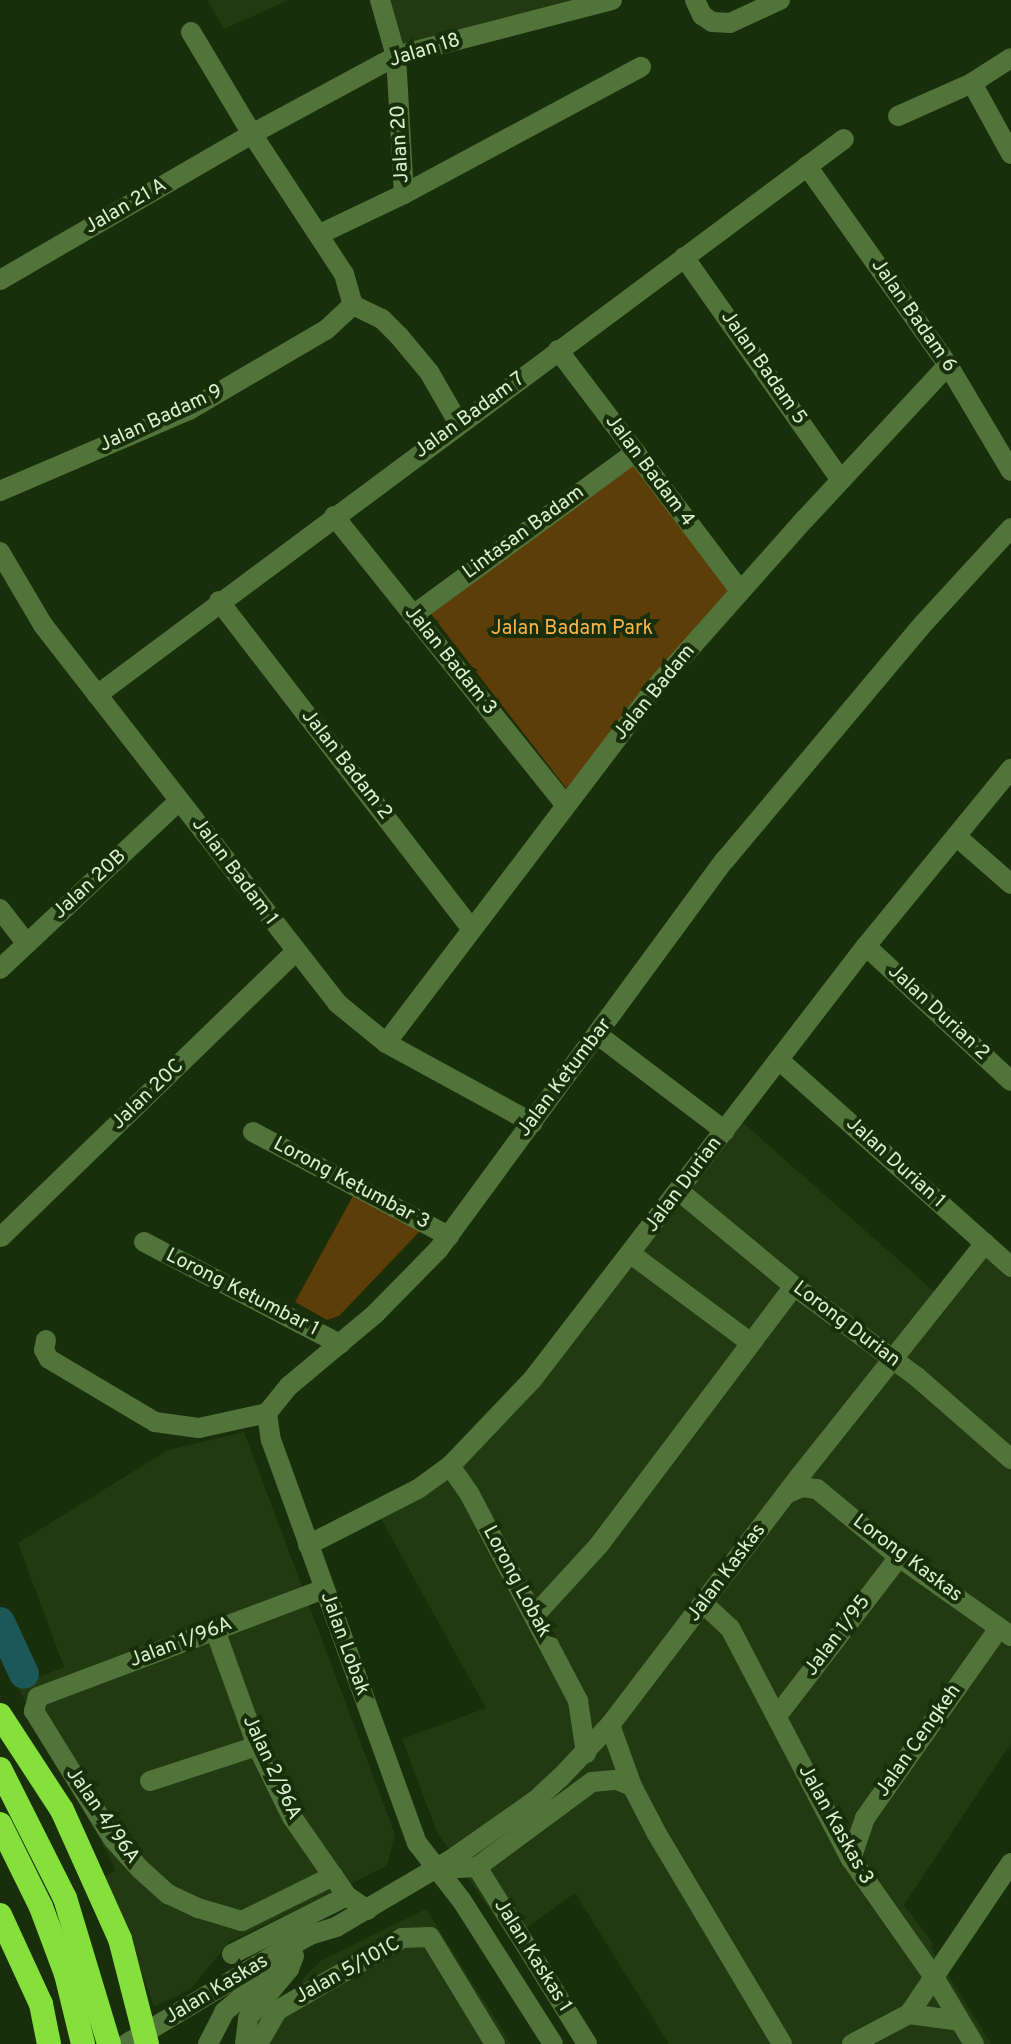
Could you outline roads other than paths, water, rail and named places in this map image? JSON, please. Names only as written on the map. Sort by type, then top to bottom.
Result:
[{"type":"highway","points":[[0,1715],[62,1810],[120,1939],[147,2044]]},
{"type":"highway","points":[[0,1769],[65,1898],[109,2044]]},
{"type":"highway","points":[[0,1824],[41,1907],[66,1974],[83,2044]]},
{"type":"highway","points":[[0,1915],[41,2004],[49,2044]]},
{"type":"street","name":"Jalan 20","points":[[380,0],[396,56],[404,194]]},
{"type":"street","name":"Jalan 18","points":[[252,134],[396,56],[612,0]]},
{"type":"street","points":[[695,0],[702,15],[712,22],[730,23],[780,0]]},
{"type":"street","points":[[191,32],[252,134],[344,274],[353,305],[382,319],[429,372],[459,424]]},
{"type":"street","points":[[898,116],[972,83],[1011,58]]},
{"type":"street","points":[[320,234],[404,194],[641,67]]},
{"type":"street","points":[[972,83],[1011,154]]},
{"type":"street","name":"Jalan 21 A","points":[[0,280],[252,134]]},
{"type":"street","name":"Jalan Badam 7","points":[[97,695],[219,601],[844,139]]},
{"type":"street","name":"Jalan Badam 6","points":[[807,166],[948,365],[1011,471]]},
{"type":"street","name":"Jalan Badam 5","points":[[684,257],[841,480]]},
{"type":"street","name":"Jalan Badam 9","points":[[0,491],[189,410],[327,329],[353,305]]},
{"type":"street","name":"Jalan Badam 4","points":[[558,350],[740,591]]},
{"type":"street","name":"Jalan Badam","points":[[386,1043],[661,681],[948,365]]},
{"type":"street","name":"Lintasan Badam","points":[[413,615],[636,452]]},
{"type":"street","name":"Jalan Badam 3","points":[[334,516],[566,806]]},
{"type":"street","name":"Jalan Ketumbar","points":[[267,1413],[289,1386],[375,1314],[449,1236],[725,860],[785,785],[1011,528]]},
{"type":"street","name":"Jalan Badam 1","points":[[0,552],[43,625],[294,953],[337,1003],[386,1043],[533,1123]]},
{"type":"street","name":"Jalan Badam 2","points":[[219,601],[472,929]]},
{"type":"street","name":"Jalan Durian","points":[[308,1545],[418,1489],[450,1466],[532,1380],[866,946],[1011,769]]},
{"type":"street","name":"Jalan 20B","points":[[0,969],[179,801]]},
{"type":"street","points":[[956,836],[1011,884]]},
{"type":"street","points":[[0,909],[27,944]]},
{"type":"street","name":"Jalan Durian 2","points":[[866,946],[1011,1081]]},
{"type":"street","name":"Jalan 20C","points":[[1,1237],[294,953]]},
{"type":"street","points":[[598,1035],[725,1131]]},
{"type":"street","name":"Jalan Durian 1","points":[[779,1060],[1011,1267]]},
{"type":"street","name":"Lorong Ketumbar 3","points":[[253,1132],[449,1236]]},
{"type":"street","name":"Lorong Durian","points":[[679,1191],[794,1286],[917,1377],[1011,1459]]},
{"type":"street","name":"Lorong Ketumbar 1","points":[[144,1242],[340,1344]]},
{"type":"street","name":"Jalan Kaskas","points":[[126,2044],[310,1935],[336,1927],[368,1910],[435,1869],[536,1800],[586,1753],[610,1725],[786,1494],[985,1243]]},
{"type":"street","points":[[631,1254],[751,1343]]},
{"type":"street","points":[[534,1616],[599,1545],[794,1286]]},
{"type":"street","points":[[46,1340],[44,1350],[49,1359],[155,1422],[199,1428],[267,1413]]},
{"type":"street","name":"Jalan Lobak","points":[[267,1413],[271,1440],[417,1843],[435,1869]]},
{"type":"street","points":[[786,1494],[802,1487],[817,1489],[815,1457]]},
{"type":"street","name":"Lorong Lobak","points":[[450,1466],[469,1493],[578,1701],[586,1753]]},
{"type":"street","name":"Lorong Kaskas","points":[[817,1489],[899,1557],[1008,1634]]},
{"type":"street","name":"Jalan 1/95","points":[[777,1716],[899,1557]]},
{"type":"street","name":"Jalan 1/96A","points":[[38,1697],[324,1589]]},
{"type":"street","name":"Jalan Kaskas 3","points":[[704,1604],[730,1628],[851,1859],[934,1977],[974,2044]]},
{"type":"street","name":"Jalan 2/96A","points":[[215,1630],[257,1746],[292,1817],[347,1896]]},
{"type":"street","name":"Jalan Cengkeh","points":[[851,1859],[865,1818],[1008,1634]]},
{"type":"street","name":"Jalan 4/96A","points":[[38,1697],[34,1711],[39,1724],[92,1809],[140,1869],[168,1894],[198,1908],[242,1921]]},
{"type":"street","name":"Lorong Lobak","points":[[578,1701],[610,1725]]},
{"type":"street","points":[[610,1725],[632,1786],[687,1886],[782,2044]]},
{"type":"street","points":[[150,1781],[257,1746]]},
{"type":"street","points":[[477,1867],[592,1782],[605,1779],[632,1786]]},
{"type":"street","points":[[852,2044],[909,2014],[1011,1863]]},
{"type":"street","name":"Jalan Kaskas","points":[[435,1869],[477,1867]]},
{"type":"street","name":"Jalan Kaskas 1","points":[[477,1867],[587,2044]]},
{"type":"street","points":[[435,1869],[462,1901],[553,2044]]},
{"type":"street","points":[[199,2000],[232,1954],[242,1921],[333,1876]]},
{"type":"street","points":[[232,1954],[347,1896],[368,1910]]},
{"type":"street","points":[[208,2044],[215,2024],[235,2000],[336,1927]]},
{"type":"street","name":"Jalan 5/101C","points":[[258,2044],[278,2010],[402,1938],[430,1937],[495,2044]]},
{"type":"street","name":"Jalan 5/101C","points":[[245,2044],[248,2018],[289,1969],[294,1956]]},
{"type":"street","points":[[909,2014],[960,2021]]},
{"type":"waterway","points":[[0,1622],[24,1674]]},
{"type":"park label","name":"Jalan Badam Park","points":[[572,629]]}]
